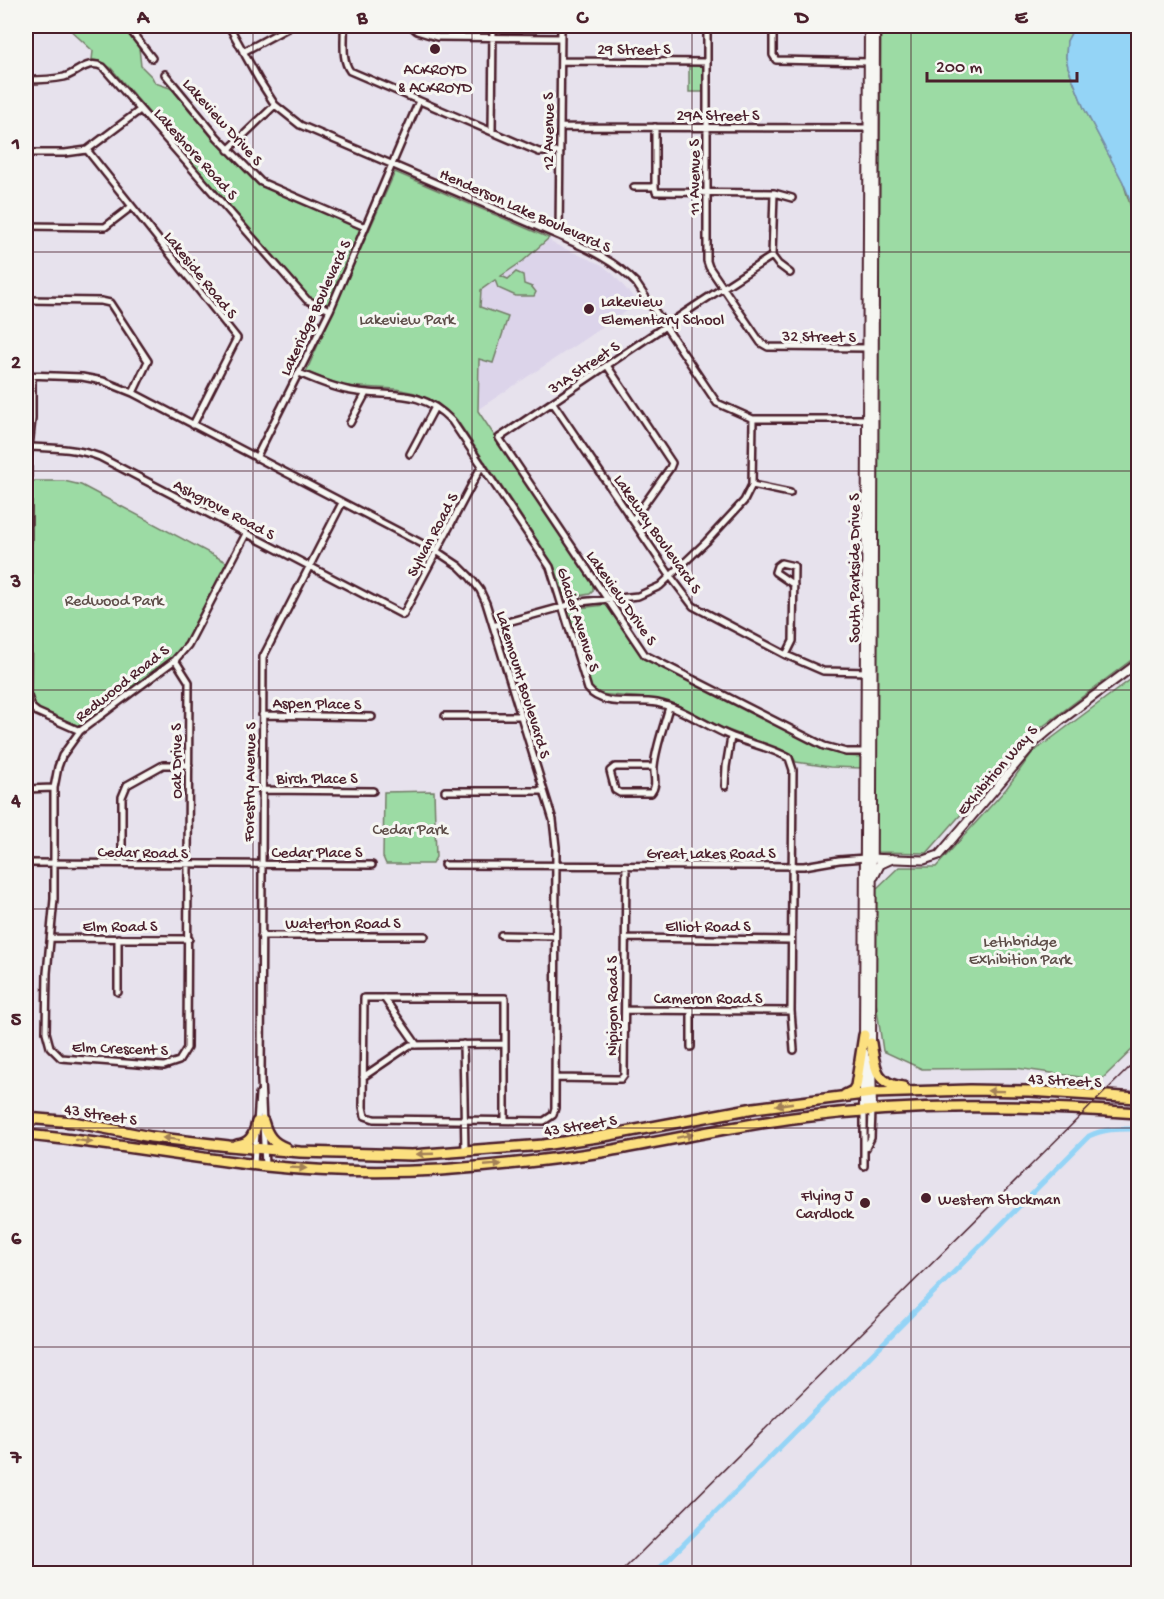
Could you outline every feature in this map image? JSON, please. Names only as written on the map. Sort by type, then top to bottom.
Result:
[{"type":"highway","points":[[842,1097],[856,1086],[864,1035]]},
{"type":"highway","points":[[871,1043],[876,1071],[884,1080],[897,1087],[926,1091]]},
{"type":"highway","name":"43 Street S","points":[[26,1118],[73,1122],[151,1137],[229,1146],[300,1152],[412,1155],[543,1145],[742,1110],[868,1094],[926,1091],[1029,1091],[1138,1098]]},
{"type":"highway","name":"43 Street S","points":[[26,1135],[71,1139],[265,1166],[300,1169],[411,1170],[531,1162],[757,1123],[917,1106],[981,1106],[1138,1113]]},
{"type":"highway","points":[[229,1146],[248,1141],[260,1122]]},
{"type":"highway","points":[[260,1122],[273,1141],[300,1152]]},
{"type":"main road","name":"South Parkside Drive S","points":[[868,26],[872,62]]},
{"type":"main road","name":"South Parkside Drive S","points":[[868,1094],[864,1035],[869,858],[871,128],[875,26]]},
{"type":"main road","name":"South Parkside Drive S","points":[[868,1110],[871,1043],[872,883],[869,858]]},
{"type":"main road","points":[[872,883],[877,867],[891,859]]},
{"type":"street","points":[[127,26],[152,58]]},
{"type":"street","name":"Henderson Lake Boulevard S","points":[[229,26],[275,105],[300,125],[560,236],[623,269],[636,283],[717,403],[753,419],[870,419]]},
{"type":"street","points":[[243,52],[291,26]]},
{"type":"street","points":[[344,26],[346,65],[350,71],[539,152],[561,152]]},
{"type":"street","points":[[411,26],[415,30],[425,29],[437,37],[561,38]]},
{"type":"street","points":[[492,131],[493,26]]},
{"type":"street","name":"12 Avenue S","points":[[560,236],[561,26]]},
{"type":"street","name":"11 Avenue S","points":[[707,26],[707,261],[723,287]]},
{"type":"street","points":[[773,26],[773,55],[776,60],[872,62]]},
{"type":"street","name":"29 Street S","points":[[561,61],[706,62]]},
{"type":"street","name":"Lakeshore Road S","points":[[26,80],[62,78],[87,65],[100,65],[307,300],[330,310]]},
{"type":"street","name":"Lakeview Drive S","points":[[165,74],[228,150],[261,182],[365,227]]},
{"type":"street","name":"Lakeridge Boulevard S","points":[[256,458],[330,310],[419,101]]},
{"type":"street","points":[[228,150],[275,105]]},
{"type":"street","points":[[26,153],[65,153],[87,150],[140,110]]},
{"type":"street","name":"29A Street S","points":[[561,127],[871,128]]},
{"type":"street","points":[[655,127],[656,192],[774,193],[792,198]]},
{"type":"street","name":"Lakeside Road S","points":[[87,150],[237,338],[193,425]]},
{"type":"street","points":[[634,187],[655,187]]},
{"type":"street","points":[[774,193],[772,256],[790,273]]},
{"type":"street","points":[[26,226],[105,227],[131,207]]},
{"type":"street","name":"31A Street S","points":[[499,438],[772,256]]},
{"type":"street","name":"32 Street S","points":[[723,287],[761,344],[768,347],[871,348]]},
{"type":"street","points":[[26,300],[110,303],[148,362],[133,393]]},
{"type":"street","points":[[608,367],[672,463],[633,520]]},
{"type":"street","name":"Glacier Avenue S","points":[[299,373],[340,389],[409,395],[435,407],[452,421],[550,567],[588,689],[592,695],[599,699],[669,706],[731,736],[784,756],[792,764],[791,1011],[794,1050]]},
{"type":"street","points":[[28,375],[32,419],[29,447],[27,592],[29,700],[32,708],[37,712],[80,731]]},
{"type":"street","name":"Lakemount Boulevard S","points":[[28,375],[82,377],[103,381],[133,393],[438,552],[459,566],[480,590],[493,626],[555,833],[555,1108],[553,1115],[544,1120],[374,1119],[365,1116],[363,1077]]},
{"type":"street","points":[[350,423],[366,393]]},
{"type":"street","name":"Lakeway Boulevard S","points":[[553,403],[693,606],[786,655],[823,671],[869,672]]},
{"type":"street","points":[[410,454],[435,407]]},
{"type":"street","points":[[493,626],[590,600],[638,596],[660,586],[738,509],[752,485],[753,419]]},
{"type":"street","name":"Lakeview Drive S","points":[[499,438],[645,656],[827,747],[846,752],[869,752]]},
{"type":"street","name":"Ashgrove Road S","points":[[29,447],[64,448],[100,457],[403,615]]},
{"type":"street","name":"Sylvan Road S","points":[[403,615],[482,465]]},
{"type":"street","points":[[752,485],[790,494]]},
{"type":"street","name":"Forestry Avenue S","points":[[265,1166],[260,1148],[263,657],[342,503]]},
{"type":"street","name":"Redwood Road S","points":[[54,863],[54,788],[63,756],[80,731],[175,660],[188,645],[246,534]]},
{"type":"street","points":[[786,655],[793,641],[794,585],[794,566],[791,563],[781,563],[775,572],[794,585]]},
{"type":"street","name":"Oak Drive S","points":[[175,660],[189,682],[189,865]]},
{"type":"street","name":"Exhibition Way S","points":[[869,858],[924,860],[939,855],[1034,743],[1060,720],[1138,663]]},
{"type":"street","points":[[654,767],[619,766],[612,769],[610,776],[615,790],[620,793],[651,793],[656,786],[654,767],[669,706]]},
{"type":"street","name":"Aspen Place S","points":[[262,715],[372,717]]},
{"type":"street","points":[[445,716],[520,716]]},
{"type":"street","points":[[725,786],[731,736]]},
{"type":"street","points":[[122,863],[122,797],[127,785],[163,765],[189,765]]},
{"type":"street","points":[[26,789],[54,788]]},
{"type":"street","name":"Birch Place S","points":[[261,790],[373,791]]},
{"type":"street","points":[[445,791],[543,791]]},
{"type":"street","name":"Great Lakes Road S","points":[[444,865],[813,866],[839,860],[869,858]]},
{"type":"street","name":"Cedar Road S","points":[[26,863],[261,864]]},
{"type":"street","name":"Elm Crescent S","points":[[54,863],[51,938],[46,973],[46,1032],[50,1047],[55,1053],[69,1060],[164,1066],[178,1061],[187,1048],[189,865]]},
{"type":"street","name":"Cedar Place S","points":[[261,864],[372,865]]},
{"type":"street","name":"Nipigon Road S","points":[[556,1078],[621,1079],[624,1075],[626,866]]},
{"type":"street","points":[[501,935],[555,936]]},
{"type":"street","name":"Waterton Road S","points":[[261,936],[425,936]]},
{"type":"street","name":"Elm Road S","points":[[51,938],[189,939]]},
{"type":"street","points":[[118,938],[118,992]]},
{"type":"street","name":"Elliot Road S","points":[[625,938],[791,939]]},
{"type":"street","points":[[363,1077],[364,998],[505,998],[505,1120]]},
{"type":"street","points":[[384,998],[417,1045]]},
{"type":"street","name":"Cameron Road S","points":[[625,1010],[791,1011]]},
{"type":"street","points":[[691,1011],[691,1047]]},
{"type":"street","points":[[463,1044],[465,1152]]},
{"type":"street","points":[[363,1077],[410,1045],[505,1044]]},
{"type":"street","points":[[864,1166],[863,1138],[868,1110]]},
{"type":"street","name":"Forestry Avenue S","points":[[254,1164],[260,1148]]},
{"type":"shaded area","points":[[549,238],[552,243],[602,265],[634,298],[638,297],[642,301],[477,410],[481,290],[523,261]]},
{"type":"green space","points":[[123,26],[139,48],[141,66],[155,83],[170,88],[178,94],[215,140],[257,184],[361,228],[327,306],[309,297],[111,68],[100,61],[92,60],[93,51],[67,27]]},
{"type":"green space","points":[[881,26],[1075,26],[1067,41],[1068,67],[1084,108],[1123,182],[1138,230],[1138,655],[1030,736],[927,853],[875,852]]},
{"type":"green space","points":[[689,62],[707,62],[706,92],[689,92]]},
{"type":"green space","name":"Lakeview Park","points":[[395,172],[549,238],[523,261],[501,276],[508,279],[516,272],[523,275],[524,284],[532,287],[536,292],[534,296],[516,296],[498,288],[495,280],[481,290],[480,307],[508,317],[493,363],[479,359],[478,411],[593,583],[593,591],[590,594],[564,597],[554,565],[457,420],[437,403],[415,393],[396,389],[344,386],[306,372]]},
{"type":"green space","name":"Redwood Park","points":[[28,481],[64,481],[81,485],[230,564],[188,645],[175,660],[80,731],[37,712],[29,700]]},
{"type":"green space","points":[[605,605],[611,609],[647,659],[827,751],[861,757],[861,768],[830,767],[796,762],[791,754],[720,727],[676,706],[644,698],[598,694],[590,686],[569,612],[570,609]]},
{"type":"green space","name":"Lethbridge Exhibition Park","points":[[1138,674],[1138,1044],[1101,1080],[1016,1068],[922,1069],[883,1051],[875,995],[876,889],[899,867],[936,867],[1006,789],[1032,753]]},
{"type":"green space","name":"Cedar Park","points":[[434,791],[436,857],[432,864],[386,864],[383,857],[384,792]]},
{"type":"water","points":[[1075,26],[1138,26],[1138,230],[1123,182],[1084,108],[1068,67],[1067,41]]},
{"type":"waterway","points":[[654,1574],[1089,1136],[1107,1130],[1138,1129]]},
{"type":"railway","points":[[619,1574],[1138,1059]]},
{"type":"place","name":"ACKROYD & ACKROYD","points":[[435,49]]},
{"type":"place","name":"Lakeview Elementary School","points":[[589,309]]},
{"type":"place","name":"Western Stockman","points":[[926,1198]]},
{"type":"place","name":"Flying J Cardlock","points":[[865,1203]]}]
